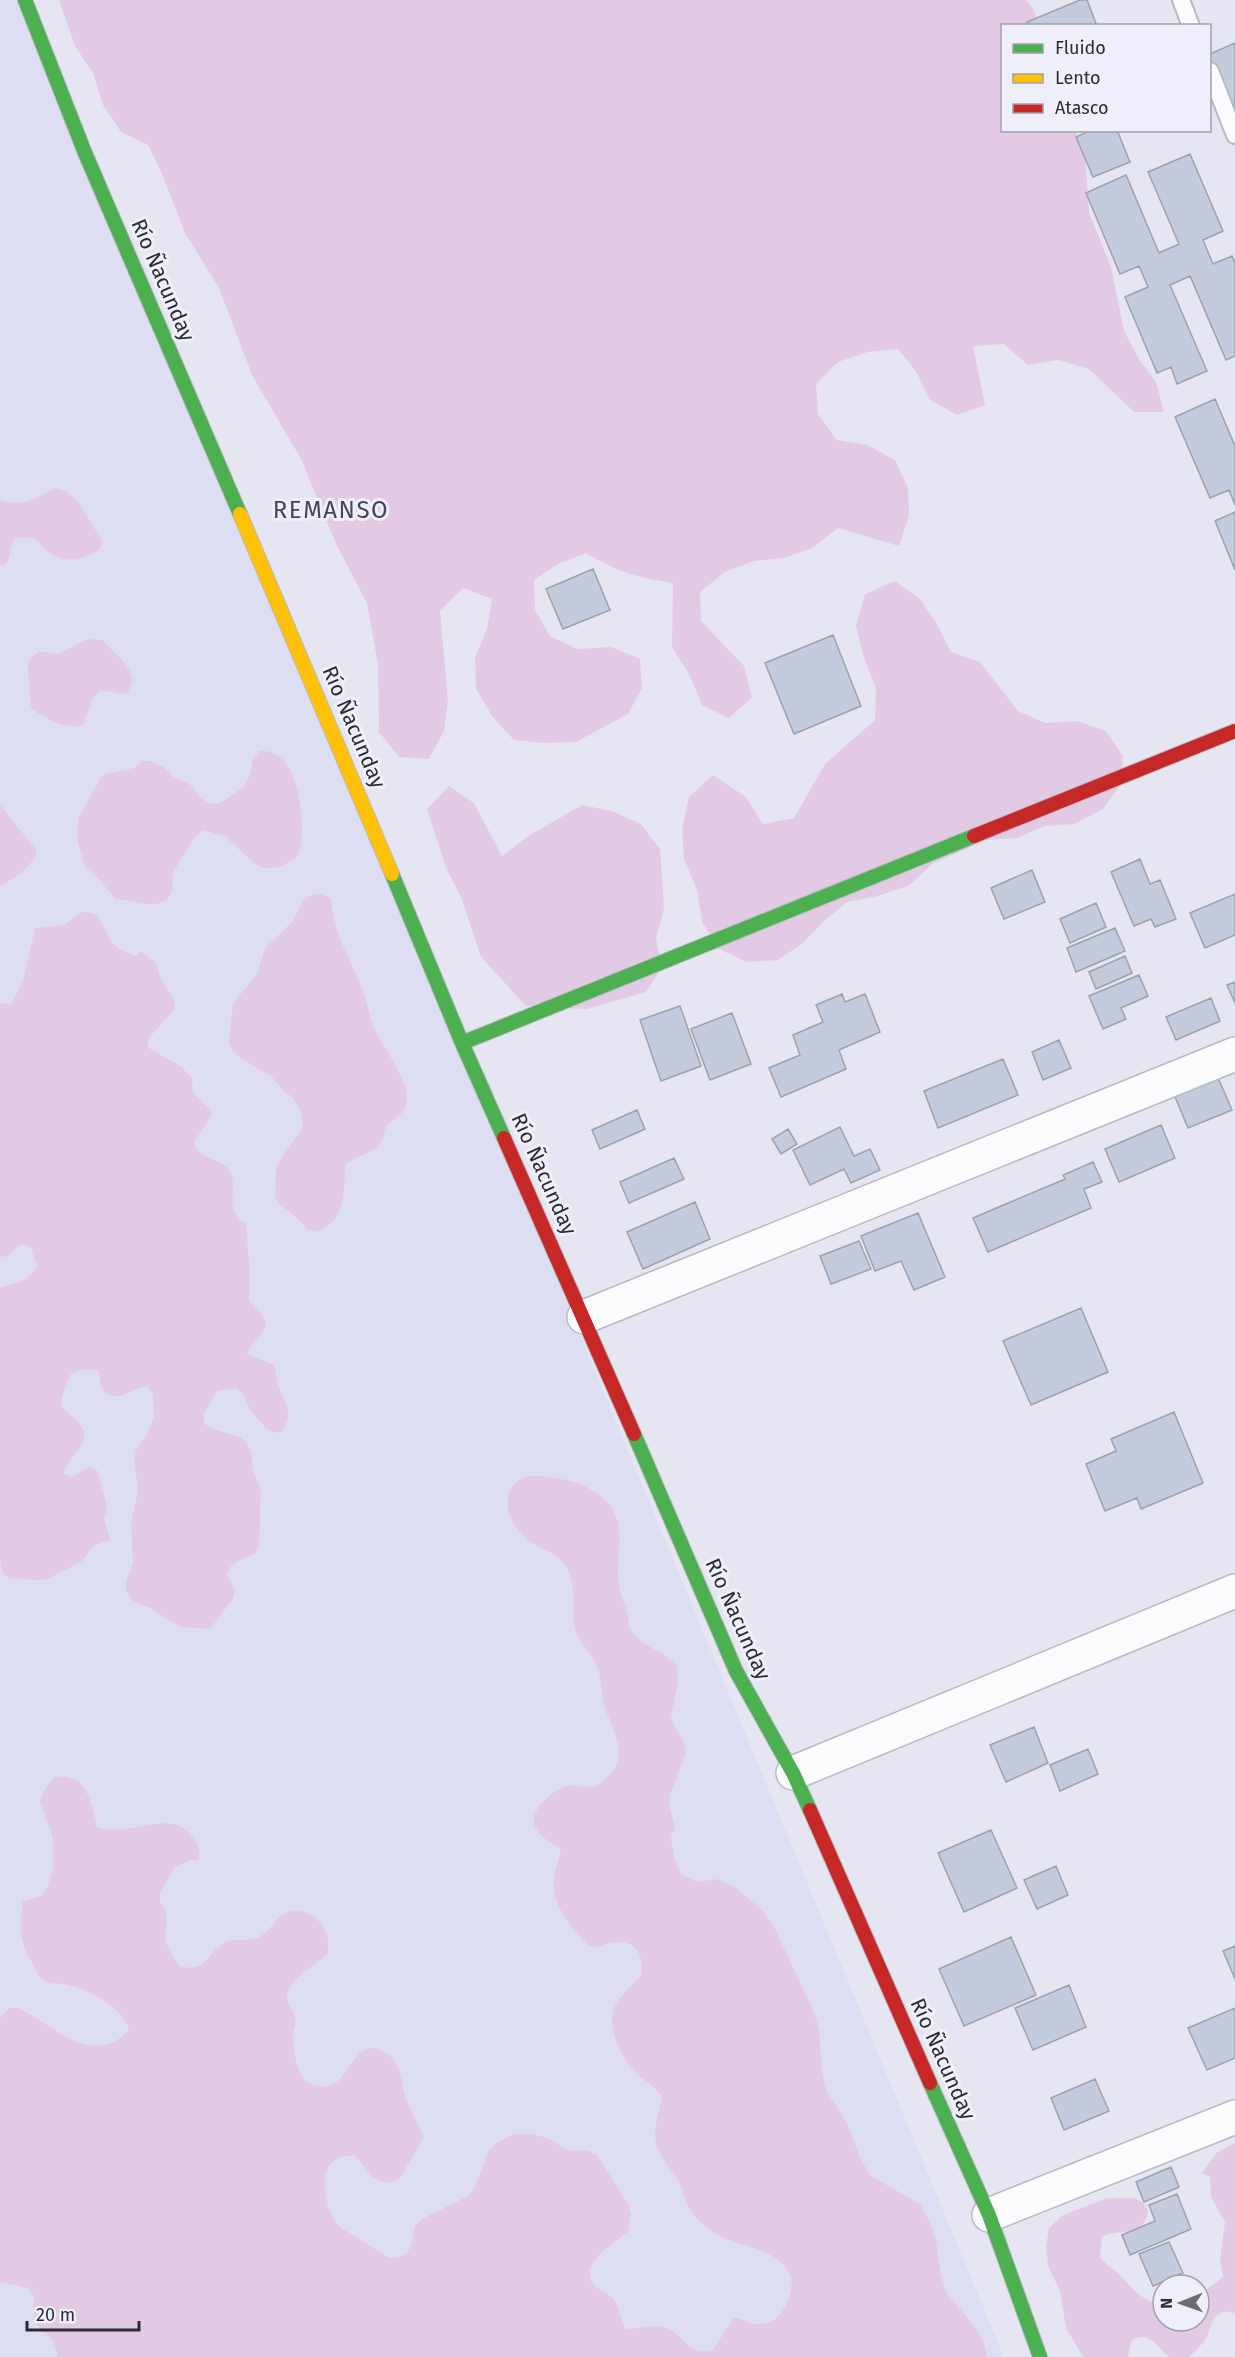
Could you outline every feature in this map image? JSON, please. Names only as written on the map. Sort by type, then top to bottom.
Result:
[{"type":"street","name":"Río Ñacunday","points":[[25,0],[85,153],[332,728],[462,1043],[584,1317],[736,1671],[793,1773],[989,2215],[1040,2357]]},
{"type":"street","points":[[462,1043],[1235,731]]},
{"type":"street","points":[[584,1317],[1235,1054]]},
{"type":"street","points":[[793,1773],[1235,1591]]},
{"type":"street","points":[[989,2215],[1235,2117]]},
{"type":"lane","points":[[1181,0],[1190,24]]},
{"type":"lane","points":[[1211,76],[1235,135]]},
{"type":"shaded area","points":[[0,0],[26,0],[1004,2357],[0,2357]]},
{"type":"shaded area","points":[[59,0],[1026,0],[1034,10],[1039,24],[1001,24],[1001,132],[1075,132],[1085,153],[1089,213],[1111,267],[1124,331],[1139,359],[1156,382],[1164,412],[1134,412],[1089,369],[1058,360],[1028,365],[1004,344],[973,346],[985,405],[957,415],[930,400],[917,373],[898,349],[868,352],[838,362],[816,384],[818,414],[837,440],[867,445],[895,460],[908,488],[909,516],[899,546],[838,528],[812,548],[784,558],[754,561],[725,572],[700,592],[701,621],[744,666],[752,697],[729,718],[702,705],[689,674],[672,647],[673,583],[628,573],[586,553],[558,564],[534,580],[535,610],[550,636],[577,649],[611,647],[640,659],[642,688],[628,714],[576,742],[544,743],[514,740],[492,716],[476,689],[475,657],[487,629],[492,599],[463,588],[440,611],[448,700],[444,731],[429,759],[399,757],[379,732],[378,665],[367,603],[337,546],[301,459],[252,375],[219,288],[185,233],[148,145],[121,132],[103,105],[93,73],[75,46]]},
{"type":"shaded area","points":[[54,488],[63,490],[77,501],[103,540],[100,549],[82,558],[68,559],[55,556],[34,538],[15,538],[6,564],[0,566],[0,500],[22,503]]},
{"type":"shaded area","points":[[895,581],[920,599],[937,624],[951,652],[980,662],[1018,711],[1045,723],[1077,721],[1106,731],[1123,756],[1120,785],[1103,809],[1075,824],[1045,826],[1017,838],[986,840],[932,864],[910,885],[878,896],[847,902],[803,943],[778,960],[747,962],[719,949],[702,922],[697,890],[684,859],[682,829],[689,797],[713,775],[746,797],[763,824],[794,818],[825,764],[875,720],[876,688],[864,658],[856,626],[865,594]]},
{"type":"shaded area","points":[[85,640],[103,640],[126,665],[132,679],[126,694],[99,691],[93,698],[83,725],[62,725],[31,708],[28,668],[30,658],[40,651],[59,654]]},
{"type":"shaded area","points":[[259,751],[275,754],[284,761],[294,780],[302,822],[302,836],[297,857],[281,867],[262,868],[225,836],[203,830],[196,836],[173,872],[172,892],[167,900],[154,905],[115,899],[100,880],[85,867],[77,839],[78,819],[101,777],[105,774],[134,768],[142,761],[151,761],[164,767],[175,778],[189,783],[201,798],[209,803],[219,804],[244,787],[253,759]]},
{"type":"shaded area","points":[[449,786],[474,803],[502,856],[528,836],[582,805],[612,811],[641,824],[660,849],[664,909],[656,938],[662,967],[646,992],[587,1009],[526,1006],[481,957],[461,897],[446,868],[427,809]]},
{"type":"shaded area","points":[[0,805],[37,851],[28,866],[0,886]]},
{"type":"shaded area","points":[[323,894],[331,899],[335,924],[363,991],[373,1025],[399,1072],[407,1097],[406,1106],[386,1126],[384,1136],[376,1148],[345,1165],[342,1204],[339,1212],[334,1220],[318,1232],[308,1230],[280,1205],[275,1197],[276,1169],[301,1130],[303,1122],[301,1111],[291,1096],[283,1091],[271,1076],[239,1057],[232,1051],[229,1042],[233,1003],[257,974],[265,948],[292,922],[305,897]]},
{"type":"shaded area","points":[[84,911],[97,915],[111,941],[120,949],[136,956],[140,951],[156,963],[160,976],[175,1002],[175,1008],[149,1038],[147,1047],[182,1067],[192,1079],[193,1093],[211,1110],[211,1116],[194,1142],[200,1152],[230,1171],[235,1212],[246,1224],[250,1273],[249,1301],[265,1321],[263,1331],[247,1354],[274,1365],[288,1413],[281,1433],[270,1431],[249,1407],[244,1394],[236,1388],[217,1391],[203,1415],[205,1424],[212,1429],[241,1437],[247,1443],[251,1452],[253,1471],[261,1489],[259,1545],[255,1554],[231,1566],[227,1574],[235,1590],[233,1599],[210,1629],[182,1627],[173,1623],[149,1607],[132,1600],[126,1591],[126,1582],[133,1563],[131,1523],[138,1490],[134,1460],[136,1450],[147,1434],[154,1416],[153,1394],[147,1386],[124,1395],[107,1394],[102,1387],[98,1370],[79,1370],[71,1374],[65,1388],[62,1398],[63,1408],[85,1432],[82,1443],[63,1473],[72,1477],[89,1467],[98,1471],[107,1508],[104,1519],[110,1540],[93,1546],[81,1562],[48,1579],[9,1578],[2,1573],[0,1559],[0,1288],[26,1279],[37,1266],[31,1248],[22,1244],[8,1256],[0,1257],[0,1003],[11,1004],[23,981],[35,928],[64,925]]},
{"type":"shaded area","points":[[528,1476],[556,1478],[585,1486],[608,1503],[615,1515],[619,1529],[619,1585],[628,1613],[630,1629],[639,1640],[677,1666],[678,1683],[671,1714],[674,1726],[684,1742],[686,1752],[670,1795],[669,1805],[675,1827],[671,1838],[674,1857],[681,1874],[698,1882],[717,1879],[735,1887],[763,1911],[774,1927],[814,2012],[819,2030],[822,2072],[826,2090],[847,2123],[861,2160],[871,2176],[920,2204],[930,2222],[936,2240],[941,2276],[947,2294],[973,2324],[983,2340],[987,2357],[58,2357],[53,2340],[38,2327],[34,2317],[34,2297],[28,2288],[0,2282],[0,2018],[9,2008],[18,2008],[59,2033],[87,2045],[101,2046],[115,2041],[129,2030],[120,2014],[95,1995],[77,1987],[42,1979],[22,1940],[23,1901],[42,1896],[53,1869],[53,1838],[40,1802],[43,1792],[54,1777],[74,1779],[81,1784],[89,1799],[97,1827],[108,1830],[159,1823],[171,1824],[182,1827],[195,1841],[199,1849],[199,1860],[190,1860],[174,1868],[160,1893],[160,1902],[167,1920],[165,1939],[179,1966],[196,1967],[225,1942],[257,1938],[288,1912],[302,1911],[310,1914],[322,1924],[328,1939],[327,1955],[297,1979],[288,1990],[287,1996],[295,2019],[293,2044],[301,2075],[308,2083],[319,2086],[330,2085],[340,2079],[363,2051],[369,2048],[384,2052],[397,2066],[407,2101],[424,2137],[400,2178],[392,2182],[382,2182],[373,2177],[354,2155],[339,2158],[329,2166],[325,2183],[326,2193],[331,2213],[340,2227],[388,2257],[397,2258],[406,2254],[411,2246],[415,2226],[422,2219],[468,2196],[474,2189],[489,2150],[496,2143],[514,2134],[534,2134],[552,2140],[566,2150],[588,2151],[597,2155],[628,2204],[631,2214],[628,2232],[600,2254],[590,2270],[590,2277],[594,2285],[616,2303],[626,2329],[664,2327],[675,2332],[692,2349],[713,2350],[734,2317],[761,2324],[775,2319],[785,2307],[792,2284],[788,2271],[767,2253],[724,2238],[700,2221],[689,2208],[677,2178],[657,2147],[656,2128],[662,2097],[653,2086],[635,2072],[624,2057],[619,2049],[612,2022],[618,2000],[641,1976],[641,1958],[635,1948],[625,1943],[615,1942],[590,1947],[570,1925],[556,1898],[554,1878],[561,1850],[539,1833],[534,1823],[534,1816],[547,1798],[566,1786],[589,1787],[599,1784],[614,1770],[619,1754],[616,1737],[604,1705],[598,1669],[575,1629],[573,1592],[568,1571],[556,1556],[521,1534],[510,1516],[508,1497],[511,1488]]},
{"type":"shaded area","points":[[1235,2143],[1235,2313],[1222,2312],[1214,2318],[1211,2325],[1211,2286],[1223,2277],[1220,2259],[1225,2222],[1211,2197],[1210,2177],[1202,2173],[1216,2153]]},
{"type":"shaded area","points":[[1107,2198],[1134,2198],[1143,2203],[1148,2210],[1142,2225],[1131,2231],[1102,2237],[1100,2257],[1139,2294],[1150,2301],[1151,2333],[1208,2333],[1204,2341],[1189,2357],[1169,2357],[1153,2341],[1138,2337],[1132,2340],[1128,2357],[1083,2357],[1066,2328],[1060,2291],[1048,2266],[1046,2247],[1049,2228],[1063,2215]]},
{"type":"building","points":[[1080,0],[1087,0],[1096,24],[1028,24],[1027,22]]},
{"type":"building","points":[[1235,43],[1235,136],[1211,78],[1211,54]]},
{"type":"building","points":[[1087,132],[1118,132],[1130,162],[1093,177],[1076,137]]},
{"type":"building","points":[[1190,154],[1223,231],[1203,240],[1213,264],[1232,256],[1235,263],[1235,356],[1226,360],[1190,276],[1170,285],[1207,371],[1177,384],[1171,367],[1157,373],[1125,297],[1148,287],[1139,266],[1120,274],[1086,193],[1126,175],[1159,253],[1179,244],[1148,172]]},
{"type":"building","points":[[1215,399],[1235,446],[1235,505],[1229,490],[1210,498],[1175,417]]},
{"type":"building","points":[[1235,512],[1235,570],[1215,521]]},
{"type":"building","points":[[593,569],[610,610],[563,629],[546,589]]},
{"type":"building","points":[[833,635],[861,706],[794,734],[765,663]]},
{"type":"building","points":[[1140,859],[1150,884],[1160,880],[1176,919],[1155,927],[1151,919],[1134,926],[1111,872]]},
{"type":"building","points":[[1032,870],[1045,902],[1004,919],[991,888]]},
{"type":"building","points":[[1235,894],[1235,935],[1205,948],[1190,913]]},
{"type":"building","points":[[1096,903],[1106,927],[1070,943],[1060,919]]},
{"type":"building","points":[[1115,928],[1125,951],[1076,972],[1067,948]]},
{"type":"building","points":[[1125,956],[1132,973],[1096,989],[1089,972]]},
{"type":"building","points":[[1139,975],[1148,996],[1121,1008],[1126,1019],[1103,1029],[1089,996]]},
{"type":"building","points":[[1235,982],[1235,1003],[1227,985]]},
{"type":"building","points":[[842,994],[845,1002],[865,994],[880,1032],[839,1050],[846,1069],[781,1097],[769,1068],[800,1055],[793,1035],[823,1022],[816,1005]]},
{"type":"building","points":[[1211,998],[1220,1021],[1176,1040],[1166,1017]]},
{"type":"building","points":[[680,1006],[701,1066],[661,1081],[640,1020]]},
{"type":"building","points":[[732,1013],[751,1064],[710,1080],[691,1029]]},
{"type":"building","points":[[1059,1040],[1071,1068],[1043,1080],[1032,1052]]},
{"type":"building","points":[[1003,1059],[1018,1095],[938,1128],[924,1091]]},
{"type":"building","points":[[1216,1073],[1232,1110],[1188,1128],[1173,1092]]},
{"type":"building","points":[[637,1110],[645,1129],[600,1149],[592,1130]]},
{"type":"building","points":[[1161,1125],[1175,1158],[1119,1182],[1105,1149]]},
{"type":"building","points":[[840,1127],[854,1156],[870,1149],[880,1170],[851,1183],[844,1169],[810,1185],[793,1150]]},
{"type":"building","points":[[788,1129],[797,1144],[781,1154],[772,1139]]},
{"type":"building","points":[[674,1158],[684,1179],[629,1203],[620,1182]]},
{"type":"building","points":[[1093,1162],[1102,1182],[1084,1189],[1091,1208],[988,1252],[973,1218],[1065,1179],[1063,1175]]},
{"type":"building","points":[[695,1202],[710,1239],[643,1269],[627,1232]]},
{"type":"building","points":[[918,1213],[945,1277],[914,1290],[901,1261],[875,1271],[861,1236]]},
{"type":"building","points":[[859,1241],[871,1269],[831,1284],[820,1256]]},
{"type":"building","points":[[1081,1308],[1108,1372],[1031,1405],[1003,1341]]},
{"type":"building","points":[[1174,1412],[1203,1483],[1141,1509],[1137,1498],[1105,1511],[1086,1464],[1116,1451],[1111,1439]]},
{"type":"building","points":[[1034,1727],[1048,1763],[1006,1782],[990,1745]]},
{"type":"building","points":[[1088,1749],[1098,1774],[1060,1791],[1050,1765]]},
{"type":"building","points":[[991,1830],[1017,1888],[964,1912],[938,1853]]},
{"type":"building","points":[[1056,1866],[1068,1895],[1037,1909],[1024,1880]]},
{"type":"building","points":[[1011,1937],[1036,1995],[964,2026],[939,1969]]},
{"type":"building","points":[[1235,1946],[1235,1979],[1223,1951]]},
{"type":"building","points":[[1069,1985],[1086,2027],[1033,2050],[1015,2008]]},
{"type":"building","points":[[1235,2008],[1235,2058],[1207,2070],[1188,2028]]},
{"type":"building","points":[[1095,2079],[1109,2111],[1064,2130],[1051,2098]]},
{"type":"building","points":[[1171,2167],[1179,2187],[1144,2202],[1136,2182]]},
{"type":"building","points":[[1177,2194],[1191,2229],[1130,2255],[1122,2235],[1155,2221],[1149,2205]]},
{"type":"building","points":[[1169,2242],[1183,2273],[1151,2273],[1151,2281],[1139,2254]]},
{"type":"traffic: fast","points":[[25,0],[85,153],[240,514]]},
{"type":"traffic: fast","points":[[462,1043],[974,836]]},
{"type":"traffic: fast","points":[[392,874],[504,1138]]},
{"type":"traffic: fast","points":[[634,1434],[736,1671],[793,1773],[810,1810]]},
{"type":"traffic: fast","points":[[930,2083],[989,2215],[1040,2357]]},
{"type":"traffic: slow","points":[[240,514],[392,874]]},
{"type":"traffic: jam","points":[[974,836],[1235,731]]},
{"type":"traffic: jam","points":[[504,1138],[634,1434]]},
{"type":"traffic: jam","points":[[810,1810],[930,2083]]},
{"type":"district","name":"REMANSO","points":[[331,510]]}]
